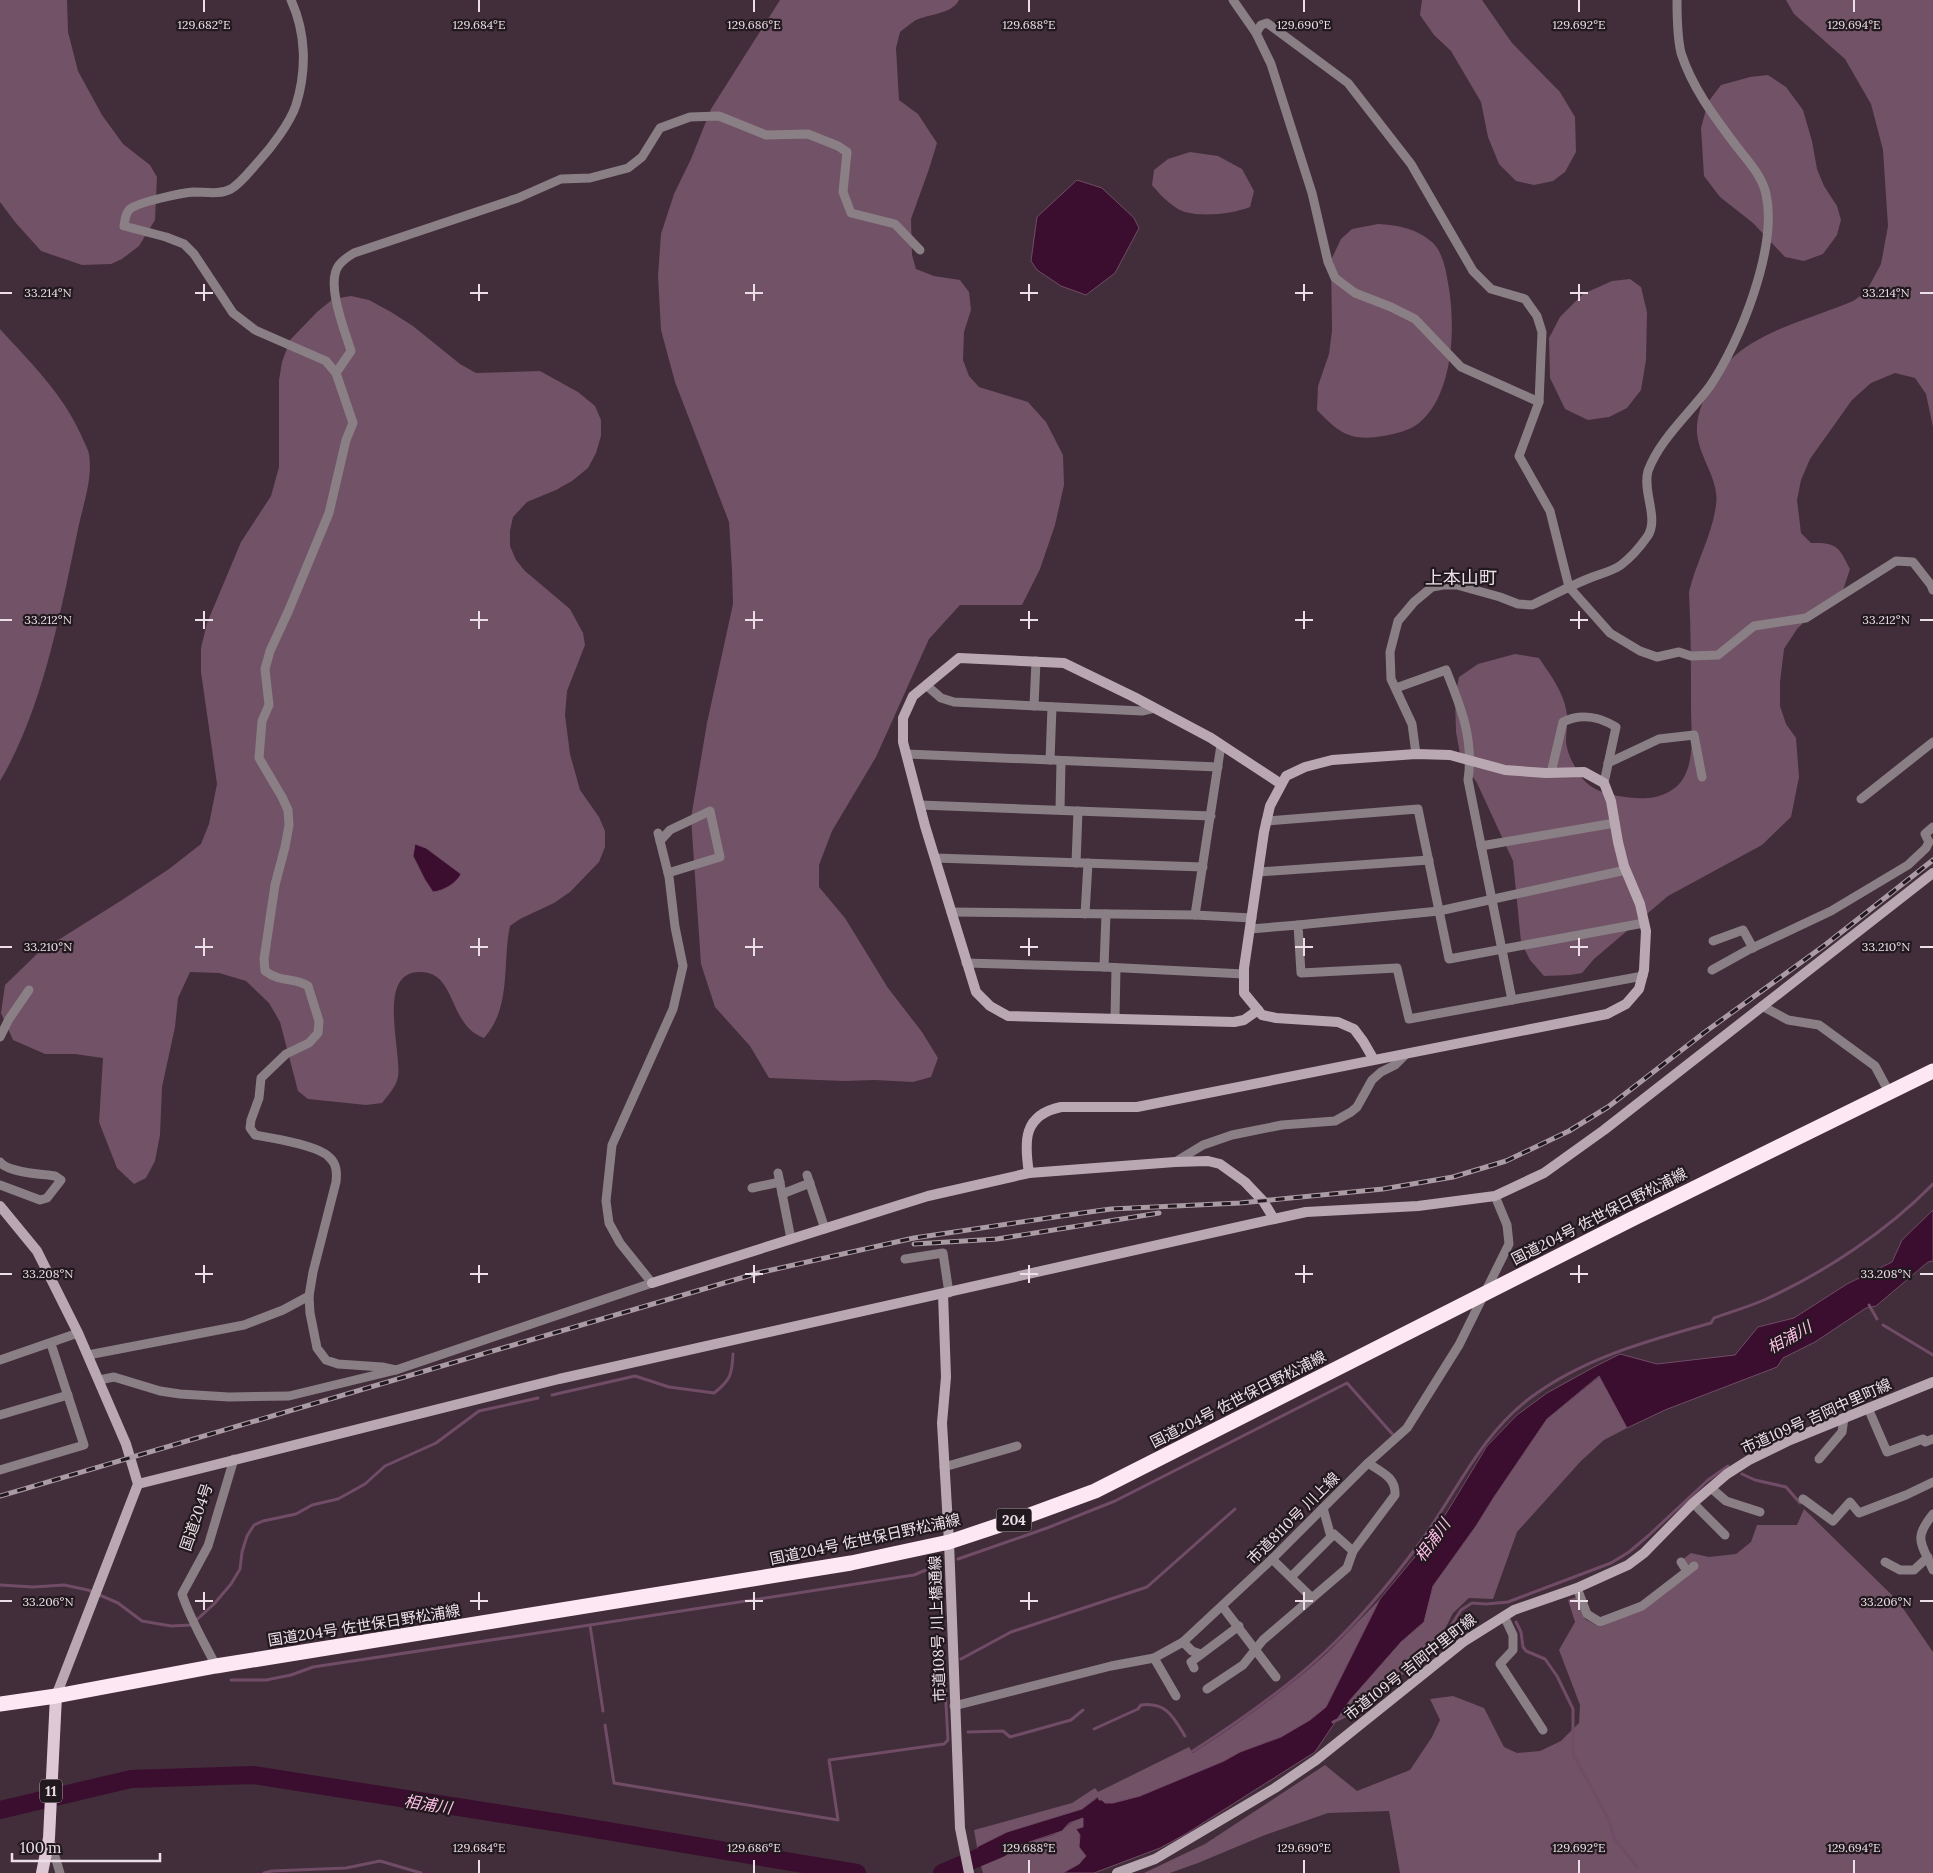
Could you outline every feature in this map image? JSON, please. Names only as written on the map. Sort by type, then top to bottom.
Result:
[{"type":"highway","name":"国道204号 佐世保日野松浦線","points":[[1889,1092],[1933,1067]]},
{"type":"highway","name":"国道204号 佐世保日野松浦線","points":[[56,1696],[216,1666],[851,1563],[949,1542],[1095,1491],[1933,1071]]},
{"type":"highway","name":"204","points":[[0,1704],[56,1696]]},
{"type":"main road","name":"11","points":[[42,1873],[49,1838],[56,1696]]},
{"type":"street","points":[[291,0],[299,19],[304,52],[302,74],[296,105],[265,154],[230,189],[218,193],[191,192],[166,197],[131,208],[126,214],[124,226],[166,237],[184,244],[194,254],[233,313],[255,330],[326,361],[336,373],[353,423],[346,440],[329,513],[270,651],[265,669],[269,705],[262,721],[259,758],[288,810],[289,825],[286,848],[275,885],[264,959],[265,971],[274,978],[302,982],[308,986],[319,1021],[318,1033],[309,1043],[286,1054],[261,1078],[259,1098],[250,1128],[255,1135],[308,1146],[329,1156],[337,1170],[336,1182],[313,1272],[309,1296],[310,1313],[317,1348],[326,1360],[338,1364],[396,1370]]},
{"type":"street","points":[[1233,0],[1256,33],[1271,64],[1312,193],[1328,262],[1335,278],[1355,293],[1392,307],[1415,319],[1461,367],[1538,402]]},
{"type":"street","points":[[1416,754],[1412,724],[1391,679],[1390,652],[1398,621],[1414,602],[1432,587],[1457,585],[1518,604],[1532,605],[1621,565],[1648,537],[1651,529],[1647,493],[1648,473],[1656,453],[1710,385],[1726,358],[1748,310],[1763,268],[1769,213],[1766,192],[1758,174],[1718,123],[1692,81],[1681,51],[1677,22],[1677,0]]},
{"type":"street","points":[[1256,33],[1260,25],[1267,23],[1348,83],[1411,164],[1473,271],[1491,289],[1525,299],[1537,316],[1542,332],[1538,402],[1519,456],[1550,511],[1569,587],[1610,633],[1640,651],[1656,657],[1679,652],[1691,656],[1718,655],[1754,626],[1806,618],[1896,561],[1913,562],[1932,585],[1933,590]]},
{"type":"street","points":[[336,373],[351,351],[335,299],[334,276],[339,265],[354,253],[518,198],[561,179],[590,178],[628,168],[642,157],[660,128],[690,117],[719,116],[766,135],[808,134],[838,146],[847,152],[843,192],[851,213],[895,224],[920,250]]},
{"type":"street","points":[[1258,1010],[1244,1020],[1234,1022],[1008,1016],[990,1006],[976,992],[966,963],[920,805],[904,742],[903,718],[913,696],[959,658],[1064,663],[1155,708],[1221,745],[1281,784]]},
{"type":"street","points":[[1034,706],[1036,661]]},
{"type":"street","points":[[1396,688],[1446,670],[1463,711],[1471,761],[1468,780],[1512,1000]]},
{"type":"street","points":[[926,685],[941,698],[954,702],[1142,711],[1155,708]]},
{"type":"street","points":[[1050,760],[1052,707]]},
{"type":"street","points":[[1029,1173],[1025,1148],[1030,1126],[1038,1117],[1050,1110],[1061,1107],[1137,1107],[1607,1014],[1626,1004],[1639,989],[1643,976],[1646,931],[1640,904],[1626,870],[1618,842],[1611,801],[1604,783],[1616,727],[1604,719],[1573,717],[1563,722],[1551,772]]},
{"type":"street","points":[[1608,763],[1659,739],[1694,735],[1702,778]]},
{"type":"street","points":[[1861,799],[1933,742]]},
{"type":"street","points":[[1195,915],[1221,745]]},
{"type":"street","points":[[907,754],[1218,767]]},
{"type":"street","points":[[1374,1060],[1354,1029],[1338,1022],[1276,1018],[1262,1015],[1244,993],[1244,974],[1266,821],[1270,806],[1286,776],[1304,766],[1323,762],[1416,754],[1450,755],[1505,770],[1584,772],[1604,783]]},
{"type":"street","points":[[1060,810],[1061,761]]},
{"type":"street","points":[[920,805],[1210,816]]},
{"type":"street","points":[[1266,821],[1418,809],[1449,959],[1644,923]]},
{"type":"street","points":[[1076,863],[1078,811]]},
{"type":"street","points":[[652,1283],[620,1243],[609,1223],[606,1201],[612,1145],[669,1017],[678,990],[683,966],[675,927],[668,873],[659,837],[710,812],[720,857],[668,873]]},
{"type":"street","points":[[1481,846],[1615,823]]},
{"type":"street","points":[[1712,970],[1831,911],[1908,865],[1931,842],[1925,834],[1933,827]]},
{"type":"street","points":[[935,858],[1203,867]]},
{"type":"street","points":[[1258,872],[1428,860]]},
{"type":"street","points":[[1085,914],[1088,863]]},
{"type":"street","points":[[1250,929],[1439,911],[1626,870]]},
{"type":"street","points":[[138,1484],[559,1379],[1306,1212],[1418,1206],[1495,1196],[1544,1173],[1582,1146],[1933,873]]},
{"type":"street","points":[[951,912],[1195,915],[1252,918]]},
{"type":"street","points":[[1104,967],[1106,914]]},
{"type":"street","points":[[1298,925],[1301,973],[1398,968],[1409,1019],[1643,976]]},
{"type":"street","points":[[1713,941],[1743,930],[1753,948]]},
{"type":"street","points":[[966,963],[1244,974]]},
{"type":"street","points":[[1115,1018],[1116,968]]},
{"type":"street","points":[[0,1038],[9,1019],[28,990]]},
{"type":"street","points":[[1762,1006],[1788,1020],[1819,1025],[1875,1066],[1889,1092]]},
{"type":"street","points":[[1175,1162],[1202,1145],[1232,1135],[1282,1125],[1336,1121],[1357,1107],[1372,1080],[1381,1072],[1395,1065],[1406,1054]]},
{"type":"street","points":[[99,1380],[114,1377],[160,1392],[180,1394],[229,1397],[289,1396],[396,1370],[652,1283],[928,1196],[1029,1173],[1208,1161],[1220,1164],[1245,1182],[1263,1201],[1274,1219]]},
{"type":"street","points":[[0,1162],[2,1165],[13,1170],[56,1176],[61,1180],[47,1198],[40,1200],[0,1186]]},
{"type":"street","points":[[752,1188],[779,1178],[792,1239]]},
{"type":"street","points":[[782,1194],[808,1179],[825,1228]]},
{"type":"street","name":"市道8110号 川上線","points":[[954,1706],[1111,1666],[1154,1658],[1183,1642],[1272,1559],[1368,1463],[1407,1428],[1459,1345],[1509,1244],[1506,1226],[1495,1196]]},
{"type":"street","points":[[0,1206],[37,1251],[78,1333],[126,1444],[138,1484],[56,1696]]},
{"type":"street","points":[[905,1259],[943,1253],[946,1293]]},
{"type":"street","name":"市道108号 川上橋通線","points":[[946,1293],[946,1377],[942,1423],[949,1542],[960,1828],[969,1873]]},
{"type":"street","points":[[88,1355],[244,1325],[283,1310],[309,1296]]},
{"type":"street","points":[[0,1360],[51,1344],[78,1333]]},
{"type":"street","points":[[0,1470],[84,1445],[51,1344]]},
{"type":"street","name":"市道109号 吉岡中里町線","points":[[1117,1873],[1155,1859],[1275,1788],[1316,1760],[1463,1642],[1504,1616],[1514,1610],[1608,1575],[1633,1561],[1644,1553],[1693,1503],[1727,1474],[1750,1460],[1790,1440],[1933,1382]]},
{"type":"street","points":[[0,1415],[68,1395]]},
{"type":"street","points":[[1868,1408],[1887,1452],[1923,1439],[1926,1442],[1933,1439]]},
{"type":"street","points":[[1819,1459],[1842,1432],[1844,1418]]},
{"type":"street","points":[[944,1467],[1016,1446]]},
{"type":"street","name":"国道204号","points":[[216,1666],[196,1625],[189,1616],[182,1594],[208,1546],[234,1459]]},
{"type":"street","points":[[1207,1689],[1242,1665],[1263,1640],[1347,1568],[1352,1551],[1395,1495],[1396,1486],[1392,1480],[1368,1463]]},
{"type":"street","points":[[1803,1499],[1833,1521],[1850,1502],[1859,1513],[1906,1496],[1933,1482]]},
{"type":"street","points":[[1711,1488],[1726,1501],[1760,1512]]},
{"type":"street","points":[[1693,1503],[1725,1535]]},
{"type":"street","points":[[1323,1508],[1331,1536]]},
{"type":"street","points":[[1933,1514],[1920,1532],[1921,1543],[1933,1570]]},
{"type":"street","points":[[1291,1577],[1334,1534],[1352,1551]]},
{"type":"street","points":[[1885,1562],[1900,1570],[1914,1570],[1928,1557]]},
{"type":"street","points":[[1272,1559],[1312,1598]]},
{"type":"street","points":[[1577,1588],[1587,1614],[1592,1619],[1600,1622],[1642,1606],[1691,1568],[1681,1562]]},
{"type":"street","points":[[1222,1606],[1276,1677]]},
{"type":"street","points":[[1504,1616],[1513,1636],[1513,1650],[1500,1664],[1543,1730]]},
{"type":"street","points":[[1194,1668],[1191,1662],[1238,1626]]},
{"type":"street","points":[[1183,1642],[1192,1651],[1201,1654]]},
{"type":"street","points":[[1154,1658],[1176,1696]]},
{"type":"street","points":[[49,1838],[60,1873]]},
{"type":"shaded area","points":[[0,0],[67,0],[68,32],[78,71],[102,115],[123,144],[150,165],[157,177],[155,220],[139,246],[122,259],[111,264],[82,265],[41,251],[0,202]]},
{"type":"shaded area","points":[[780,0],[959,0],[956,5],[946,11],[916,20],[900,32],[896,48],[899,100],[918,114],[937,143],[911,219],[912,255],[916,269],[934,276],[960,280],[969,292],[971,310],[964,332],[963,360],[969,376],[979,387],[1028,402],[1046,422],[1063,455],[1064,485],[1055,525],[1040,569],[1022,605],[960,605],[929,639],[876,757],[832,831],[819,865],[819,887],[845,918],[888,988],[922,1032],[938,1058],[931,1077],[913,1082],[769,1078],[750,1046],[715,1007],[701,964],[691,818],[707,723],[733,604],[732,570],[729,522],[675,382],[661,330],[658,276],[661,234],[674,194],[691,159],[711,109]]},
{"type":"shaded area","points":[[1422,0],[1482,0],[1512,43],[1560,92],[1575,117],[1576,152],[1565,172],[1553,181],[1534,185],[1516,181],[1499,164],[1488,137],[1481,102],[1451,51],[1434,35],[1420,15]]},
{"type":"shaded area","points":[[1786,0],[1933,0],[1933,427],[1926,394],[1915,378],[1895,373],[1871,383],[1852,400],[1810,459],[1801,480],[1797,500],[1801,533],[1811,543],[1827,544],[1836,547],[1850,569],[1842,593],[1815,611],[1797,629],[1784,649],[1780,682],[1780,706],[1786,724],[1796,738],[1799,777],[1791,817],[1762,845],[1668,896],[1594,959],[1582,973],[1544,976],[1530,960],[1521,942],[1513,861],[1477,783],[1461,759],[1456,732],[1455,697],[1459,677],[1478,664],[1515,654],[1539,658],[1563,699],[1567,715],[1566,742],[1568,752],[1572,762],[1587,784],[1600,791],[1622,797],[1642,798],[1663,795],[1675,788],[1684,777],[1691,752],[1689,592],[1711,527],[1716,505],[1715,487],[1701,451],[1697,433],[1698,417],[1703,402],[1719,373],[1733,357],[1751,344],[1770,334],[1853,301],[1866,292],[1881,264],[1888,226],[1883,150],[1871,104],[1845,59],[1794,14]]},
{"type":"shaded area","points":[[1768,75],[1786,87],[1803,110],[1812,141],[1817,169],[1824,186],[1837,206],[1841,220],[1837,235],[1823,254],[1804,261],[1785,257],[1753,223],[1720,197],[1704,176],[1701,128],[1708,102],[1721,85],[1750,77]]},
{"type":"shaded area","points":[[1190,152],[1218,156],[1242,169],[1254,191],[1250,207],[1227,213],[1193,214],[1176,208],[1167,201],[1152,185],[1154,170],[1168,159]]},
{"type":"shaded area","points":[[1378,224],[1393,225],[1415,231],[1434,244],[1440,252],[1448,283],[1452,338],[1446,377],[1431,410],[1419,423],[1406,430],[1372,438],[1362,438],[1346,434],[1317,410],[1318,386],[1329,354],[1332,331],[1331,260],[1341,239],[1352,229]]},
{"type":"shaded area","points":[[1630,279],[1641,287],[1647,312],[1646,360],[1641,390],[1627,408],[1609,417],[1588,420],[1565,409],[1550,378],[1549,338],[1560,317],[1583,294],[1612,281]]},
{"type":"shaded area","points":[[351,296],[369,300],[391,312],[413,326],[460,364],[476,373],[540,371],[578,392],[595,406],[601,420],[601,436],[596,453],[588,468],[572,481],[556,490],[527,502],[513,517],[510,531],[510,546],[516,560],[525,571],[570,609],[583,633],[585,645],[567,691],[565,715],[570,754],[580,790],[599,817],[605,831],[605,847],[599,862],[570,892],[554,903],[520,919],[510,926],[499,1013],[493,1026],[484,1038],[472,1032],[458,1012],[448,990],[433,975],[422,972],[408,975],[399,983],[395,997],[394,1014],[398,1077],[394,1088],[382,1103],[366,1105],[308,1099],[298,1091],[280,1022],[269,1003],[246,981],[219,973],[190,972],[178,998],[175,1027],[162,1087],[160,1135],[155,1161],[146,1178],[134,1184],[117,1168],[99,1122],[103,1058],[75,1054],[45,1054],[13,1040],[1,1013],[5,985],[39,952],[169,869],[201,844],[209,824],[217,784],[201,672],[201,648],[207,623],[241,542],[271,496],[279,467],[279,380],[282,362],[290,340],[317,312],[333,299]]},
{"type":"shaded area","points":[[0,329],[46,380],[66,407],[87,448],[90,473],[49,658],[28,723],[0,781]]},
{"type":"shaded area","points":[[1600,1376],[1627,1428],[1604,1440],[1581,1461],[1517,1532],[1493,1599],[1469,1598],[1453,1613],[1441,1637],[1355,1710],[1337,1718],[1350,1700],[1401,1642],[1424,1622],[1433,1586],[1476,1526],[1547,1419]]},
{"type":"shaded area","points":[[1804,1509],[1898,1601],[1933,1652],[1933,1873],[1400,1873],[1389,1811],[1328,1813],[1265,1835],[1170,1873],[1144,1873],[1205,1844],[1325,1765],[1357,1791],[1410,1770],[1432,1737],[1440,1720],[1430,1699],[1453,1696],[1484,1708],[1504,1747],[1517,1753],[1540,1751],[1561,1741],[1579,1723],[1580,1705],[1559,1650],[1575,1622],[1568,1600],[1576,1597],[1585,1619],[1600,1627],[1643,1609],[1690,1564],[1687,1564],[1683,1559],[1691,1553],[1709,1557],[1736,1554],[1751,1542],[1757,1525],[1797,1525]]},
{"type":"shaded area","points":[[1380,1599],[1326,1707],[1310,1720],[1281,1737],[1240,1752],[1224,1761],[1140,1796],[1113,1803],[1099,1801],[1097,1797],[1082,1809],[1007,1832],[977,1847],[974,1830],[1072,1803],[1095,1788],[1098,1792],[1189,1747],[1193,1753],[1245,1718],[1295,1680],[1326,1654]]},
{"type":"shaded area","points":[[1079,1818],[1083,1818],[1083,1827],[1077,1829],[1080,1835],[1079,1847],[1086,1856],[1079,1864],[1063,1873],[983,1873],[980,1863],[985,1860],[1017,1845],[1053,1835]]},
{"type":"water","points":[[1077,180],[1102,188],[1134,218],[1139,228],[1115,273],[1086,295],[1061,286],[1037,270],[1031,261],[1037,217]]},
{"type":"water","points":[[415,844],[426,848],[461,874],[459,878],[449,886],[433,892],[413,856]]},
{"type":"water","points":[[1933,1210],[1933,1261],[1928,1262],[1876,1306],[1866,1308],[1815,1342],[1783,1358],[1777,1367],[1665,1410],[1627,1428],[1599,1376],[1547,1419],[1476,1526],[1433,1586],[1424,1622],[1401,1642],[1350,1700],[1315,1752],[1184,1835],[1160,1848],[1094,1873],[1063,1873],[1079,1864],[1086,1856],[1079,1847],[1080,1835],[1076,1829],[1083,1827],[1083,1818],[1069,1823],[1062,1831],[994,1854],[980,1862],[977,1847],[1007,1832],[1082,1809],[1098,1797],[1099,1800],[1105,1803],[1113,1803],[1140,1796],[1224,1761],[1240,1752],[1281,1737],[1310,1720],[1326,1707],[1380,1599],[1433,1535],[1487,1446],[1517,1415],[1547,1393],[1620,1354],[1657,1364],[1735,1355],[1758,1327],[1794,1318],[1847,1284],[1892,1262],[1902,1240]]},
{"type":"waterway","points":[[1193,1751],[1279,1691],[1326,1651],[1350,1627],[1384,1588],[1430,1529],[1481,1449],[1512,1414],[1530,1398],[1550,1384],[1594,1361],[1640,1344],[1711,1323],[1714,1318],[1758,1303],[1787,1289],[1854,1250],[1896,1218],[1933,1184]]},
{"type":"waterway","points":[[1869,1305],[1877,1319]]},
{"type":"waterway","points":[[1883,1325],[1933,1355]]},
{"type":"waterway","points":[[552,1395],[635,1376],[669,1387],[714,1393],[730,1376],[733,1354]]},
{"type":"waterway","points":[[958,1559],[1047,1528],[1115,1501],[1347,1383],[1395,1437]]},
{"type":"waterway","points":[[0,1585],[33,1587],[64,1585],[88,1590],[118,1603],[142,1621],[171,1626],[191,1625],[214,1604],[231,1584],[240,1569],[242,1552],[247,1536],[254,1525],[263,1521],[296,1514],[312,1505],[338,1499],[365,1484],[385,1466],[436,1443],[479,1411],[538,1398]]},
{"type":"waterway","points":[[1333,1722],[1356,1711],[1435,1646],[1443,1638],[1461,1610],[1472,1603],[1508,1602],[1611,1563],[1629,1552],[1708,1480],[1728,1466]]},
{"type":"waterway","points":[[1742,1474],[1755,1480],[1786,1487],[1800,1503]]},
{"type":"waterway","points":[[961,1659],[1011,1632],[1147,1587],[1235,1509]]},
{"type":"waterway","points":[[603,1711],[590,1625],[914,1575],[940,1564]]},
{"type":"waterway","points":[[1516,1622],[1521,1632],[1523,1647],[1526,1651],[1545,1659],[1557,1676],[1573,1709],[1573,1754],[1609,1820],[1614,1838],[1637,1867]]},
{"type":"waterway","points":[[231,1680],[266,1680],[291,1675],[313,1667],[590,1625]]},
{"type":"waterway","points":[[605,1725],[614,1783],[838,1820],[829,1760],[944,1744],[948,1740],[944,1669]]},
{"type":"waterway","points":[[1094,1729],[1138,1709],[1141,1705],[1150,1705],[1163,1708],[1168,1712],[1177,1722],[1185,1736]]},
{"type":"waterway","points":[[968,1732],[1003,1731],[1010,1737],[1071,1720],[1083,1710]]},
{"type":"waterway","name":"相浦川","points":[[0,1810],[131,1779],[253,1775],[560,1823],[857,1873]]},
{"type":"waterway","name":"相浦川","points":[[942,1873],[1001,1848]]},
{"type":"waterway","points":[[264,1873],[272,1871],[346,1868],[380,1861],[421,1873]]},
{"type":"railway","points":[[0,1496],[758,1273],[914,1238],[1111,1209],[1240,1203],[1383,1189],[1453,1177],[1506,1161],[1569,1131],[1608,1107],[1705,1032],[1825,945],[1933,860]]},
{"type":"railway","points":[[914,1244],[997,1239],[1159,1213]]},
{"type":"district","name":"上本山町","points":[[1461,577]]}]
